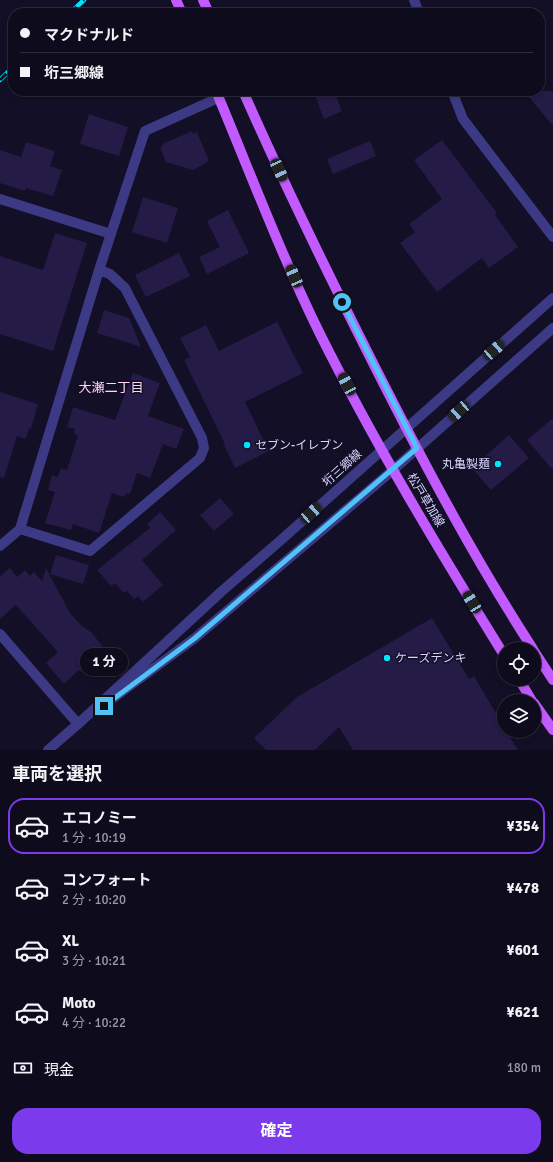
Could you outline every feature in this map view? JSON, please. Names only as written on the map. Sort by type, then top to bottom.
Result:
[{"type":"main road","name":"松戸草加線","points":[[218,96],[275,234],[317,326],[393,470],[497,643]]},
{"type":"main road","name":"松戸草加線","points":[[245,96],[321,260],[407,429],[438,487],[528,642]]},
{"type":"main road","name":"松戸草加線","points":[[541,662],[553,680]]},
{"type":"main road","points":[[541,714],[553,730]]},
{"type":"street","points":[[0,546],[20,529],[99,270],[144,131],[213,96]]},
{"type":"street","points":[[454,96],[464,119],[553,237]]},
{"type":"street","points":[[0,199],[111,234]]},
{"type":"street","points":[[20,529],[90,550],[200,458],[204,448],[202,438],[125,288],[110,274],[99,270]]},
{"type":"street","name":"垳三郷線","points":[[48,750],[222,591],[407,429],[553,298]]},
{"type":"street","name":"垳三郷線","points":[[78,724],[195,638],[393,470],[553,328]]},
{"type":"street","points":[[0,634],[78,724]]},
{"type":"building","points":[[545,91],[553,91],[553,126],[528,96],[545,96]]},
{"type":"building","points":[[315,96],[336,96],[342,111],[324,119]]},
{"type":"building","points":[[89,114],[128,127],[119,156],[80,144]]},
{"type":"building","points":[[192,131],[193,134],[197,132],[209,161],[193,170],[166,162],[160,148],[163,146],[162,144]]},
{"type":"building","points":[[442,140],[497,213],[495,215],[518,247],[489,268],[482,258],[437,292],[400,243],[415,232],[409,224],[442,199],[414,160]]},
{"type":"building","points":[[370,141],[376,156],[333,174],[327,159]]},
{"type":"building","points":[[26,142],[55,151],[50,166],[62,170],[53,196],[26,188],[25,191],[0,183],[0,150],[21,157]]},
{"type":"building","points":[[143,197],[178,208],[167,243],[132,232]]},
{"type":"building","points":[[228,210],[249,253],[207,274],[199,257],[220,247],[207,221]]},
{"type":"building","points":[[55,233],[87,243],[53,351],[0,334],[0,256],[43,270]]},
{"type":"building","points":[[179,253],[190,276],[146,297],[135,275]]},
{"type":"building","points":[[104,310],[129,318],[141,347],[97,333]]},
{"type":"building","points":[[277,322],[303,373],[245,402],[269,451],[235,468],[223,443],[225,444],[184,360],[190,357],[180,338],[206,325],[219,351]]},
{"type":"building","points":[[133,373],[160,383],[148,416],[184,429],[176,449],[163,444],[150,478],[137,473],[130,494],[126,493],[124,497],[112,493],[99,533],[73,524],[71,530],[45,523],[55,492],[48,490],[52,475],[58,477],[61,468],[67,470],[78,435],[74,434],[75,429],[67,427],[73,407],[115,420]]},
{"type":"building","points":[[0,392],[38,404],[31,429],[29,428],[26,439],[17,436],[4,478],[0,477]]},
{"type":"building","points":[[553,418],[553,470],[527,440]]},
{"type":"building","points":[[509,435],[529,458],[491,490],[472,468]]},
{"type":"building","points":[[220,498],[234,514],[214,531],[200,515]]},
{"type":"building","points":[[160,512],[176,530],[142,560],[163,585],[143,602],[138,596],[134,599],[127,591],[124,593],[115,583],[111,586],[97,570],[150,528],[147,524]]},
{"type":"building","points":[[56,555],[89,565],[83,584],[50,574]]},
{"type":"building","points":[[10,568],[17,577],[25,570],[30,576],[34,572],[42,581],[46,568],[70,613],[82,626],[91,632],[106,653],[93,665],[91,662],[80,672],[79,670],[64,684],[46,663],[58,652],[16,605],[0,619],[0,576]]},
{"type":"building","points":[[432,618],[469,679],[474,676],[497,715],[497,738],[510,738],[518,750],[353,750],[339,727],[315,750],[266,750],[254,738],[297,697]]},
{"type":"railway","points":[[75,8],[84,0]]},
{"type":"railway","points":[[0,80],[8,72]]},
{"type":"place","name":"セブン-イレブン","points":[[247,445]]},
{"type":"place","name":"丸亀製麺","points":[[498,464]]},
{"type":"place","name":"ケーズデンキ","points":[[387,658]]},
{"type":"district","name":"大瀬二丁目","points":[[111,387]]},
{"type":"route","points":[[104,706],[195,638],[417,448],[342,302]]}]
